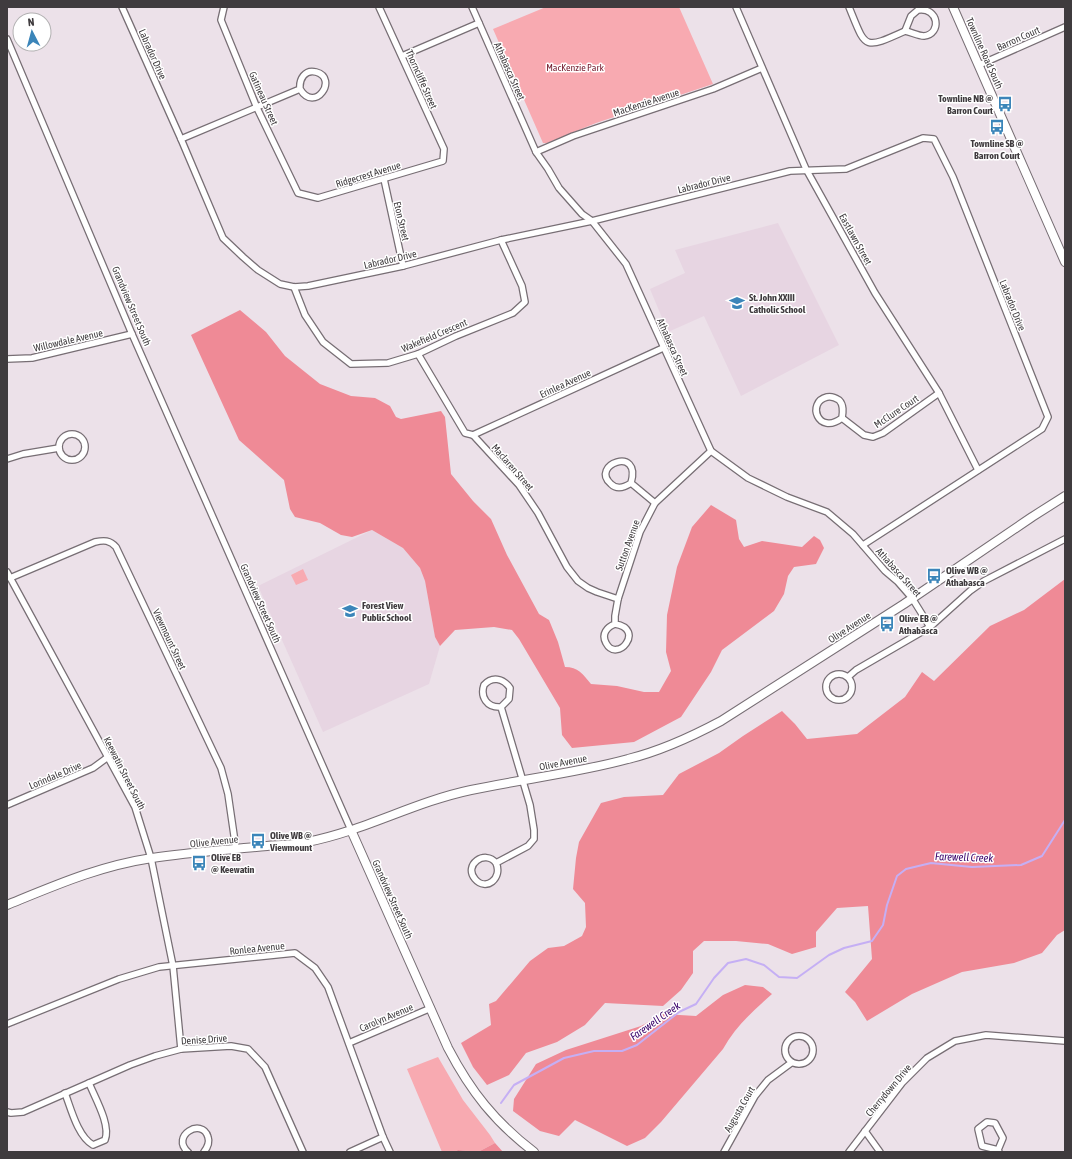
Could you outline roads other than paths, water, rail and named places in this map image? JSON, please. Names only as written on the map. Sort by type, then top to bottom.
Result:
[{"type":"main road","name":"Townline Road South","points":[[954,7],[1065,262]]},
{"type":"main road","name":"Olive Avenue","points":[[7,906],[85,873],[119,864],[152,858],[306,842],[351,830],[448,795],[628,759],[657,750],[700,733],[721,721],[912,598],[1065,496]]},
{"type":"main road","name":"Grandview Street South","points":[[351,830],[460,1072],[475,1094],[497,1120],[518,1140],[534,1152]]},
{"type":"street","name":"Labrador Drive","points":[[122,7],[223,238],[258,270],[280,284],[294,287],[308,286],[403,266],[501,240],[592,221],[790,171],[806,169],[846,169],[923,138],[934,139],[953,177],[1048,417],[1042,429],[863,545]]},
{"type":"street","name":"Gatineau Street","points":[[223,7],[222,20],[257,108],[298,193]]},
{"type":"street","name":"Thorncliffe Street","points":[[379,7],[444,149],[444,161]]},
{"type":"street","name":"Athabasca Street","points":[[472,7],[536,152],[559,188],[582,214],[592,221],[626,264],[711,451],[748,478],[787,497],[828,512],[853,534],[885,570],[898,582],[912,598],[930,628]]},
{"type":"street","name":"Eastlawn Street","points":[[736,7],[806,169],[875,293],[939,393],[978,470]]},
{"type":"street","points":[[849,7],[866,42],[872,44],[880,43],[905,31],[911,16],[918,10],[927,10],[934,16],[936,24],[932,32],[929,34],[921,36],[905,31]]},
{"type":"street","points":[[402,56],[479,23]]},
{"type":"street","name":"Barron Court","points":[[979,66],[1065,27]]},
{"type":"street","name":"Grandview Street South","points":[[7,39],[132,334],[351,830]]},
{"type":"street","name":"MacKenzie Avenue","points":[[536,152],[574,136],[712,89],[762,68]]},
{"type":"street","points":[[306,73],[318,73],[324,79],[325,88],[317,97],[308,97],[300,89],[300,80],[306,73]]},
{"type":"street","points":[[181,140],[300,89]]},
{"type":"street","name":"Ridgecrest Avenue","points":[[298,193],[318,198],[444,161]]},
{"type":"street","name":"Eton Street","points":[[384,179],[403,266]]},
{"type":"street","name":"Wakefield Crescent","points":[[294,287],[305,315],[323,342],[351,364],[388,363],[418,354],[456,336],[512,313],[524,302],[522,286],[501,240]]},
{"type":"street","name":"Willowdale Avenue","points":[[7,359],[32,358],[132,334]]},
{"type":"street","name":"Erinlea Avenue","points":[[473,435],[663,348]]},
{"type":"street","name":"Maclaren Street","points":[[418,354],[465,433],[473,435],[519,485],[538,513],[567,567],[578,581],[597,592],[618,598]]},
{"type":"street","name":"McClure Court","points":[[842,418],[864,435],[873,437],[883,433],[939,393]]},
{"type":"street","points":[[825,398],[834,398],[839,400],[843,408],[842,418],[831,424],[823,422],[817,416],[816,411],[818,403],[825,398]]},
{"type":"street","points":[[72,433],[80,436],[85,443],[84,452],[78,459],[74,460],[62,456],[58,448],[61,439],[72,433]]},
{"type":"street","points":[[7,459],[23,454],[58,448]]},
{"type":"street","name":"Sutton Avenue","points":[[615,624],[614,616],[618,598],[640,532],[655,503],[711,451]]},
{"type":"street","points":[[623,461],[630,466],[633,474],[631,483],[619,488],[610,484],[606,476],[610,464],[623,461]]},
{"type":"street","points":[[631,483],[655,503]]},
{"type":"street","points":[[848,677],[856,670],[930,628],[970,591],[984,581],[1065,539]]},
{"type":"street","name":"Viewmount Street","points":[[10,578],[95,542],[104,540],[112,542],[116,547],[221,768],[228,794],[236,849]]},
{"type":"street","name":"Keewatin Street South","points":[[7,572],[135,807],[152,858],[173,966],[181,1049]]},
{"type":"street","points":[[615,624],[624,626],[628,633],[628,641],[619,649],[611,648],[605,642],[604,638],[605,630],[615,624]]},
{"type":"street","points":[[835,674],[848,677],[852,684],[849,696],[837,700],[829,696],[826,688],[828,679],[835,674]]},
{"type":"street","points":[[493,679],[499,679],[505,682],[510,688],[509,699],[501,707],[489,704],[483,697],[482,693],[484,685],[493,679]]},
{"type":"street","points":[[496,863],[528,846],[534,839],[530,805],[501,707]]},
{"type":"street","name":"Lorindale Drive","points":[[7,805],[93,768],[108,757]]},
{"type":"street","points":[[486,857],[490,858],[496,863],[498,872],[494,880],[486,884],[481,883],[474,878],[472,874],[472,866],[478,859],[486,857]]},
{"type":"street","name":"Ronlea Avenue","points":[[7,1024],[119,979],[159,967],[295,953],[315,968],[328,987],[383,1137],[390,1152]]},
{"type":"street","name":"Carolyn Avenue","points":[[349,1043],[431,1008]]},
{"type":"street","name":"Cherrydown Drive","points":[[849,1152],[902,1083],[927,1058],[955,1041],[986,1035],[1065,1041]]},
{"type":"street","name":"Augusta Court","points":[[724,1152],[755,1096],[768,1080],[791,1062],[801,1064],[809,1060],[813,1052],[811,1043],[808,1040],[800,1036],[791,1039],[788,1042],[785,1051],[791,1062]]},
{"type":"street","name":"Denise Drive","points":[[7,1112],[23,1112],[142,1060],[181,1049],[232,1046],[248,1049],[265,1067],[303,1152]]},
{"type":"street","points":[[65,1093],[81,1133],[86,1141],[93,1145],[105,1140],[107,1134],[105,1123],[89,1083]]},
{"type":"street","points":[[987,1122],[995,1123],[1003,1138],[998,1151],[982,1146],[978,1129],[987,1122]]},
{"type":"street","points":[[188,1152],[184,1146],[184,1138],[188,1131],[196,1129],[204,1132],[208,1138],[208,1146],[204,1152]]},
{"type":"street","points":[[866,1131],[880,1152]]},
{"type":"street","points":[[350,1152],[383,1137]]},
{"type":"waterway","name":"Farewell Creek","points":[[501,1103],[514,1085],[564,1058],[594,1051],[622,1051],[637,1045],[679,1012],[696,1004],[714,978],[728,963],[746,959],[764,965],[779,977],[797,978],[829,955],[844,948],[872,941],[883,925],[887,905],[897,876],[906,869],[931,863],[972,867],[1021,865],[1042,856],[1065,820]]},
{"type":"place","name":"Townline NB @ Barron Court","points":[[1005,104]]},
{"type":"place","name":"Townline SB @ Barron Court","points":[[997,127]]},
{"type":"place","name":"St. John XXIII Catholic School","points":[[737,303]]},
{"type":"place","name":"Olive WB @ Athabasca","points":[[934,576]]},
{"type":"place","name":"Forest View Public School","points":[[350,611]]},
{"type":"place","name":"Olive EB @ Athabasca","points":[[887,624]]},
{"type":"place","name":"Olive WB @ Viewmount","points":[[258,841]]},
{"type":"place","name":"Olive EB @ Keewatin","points":[[199,863]]},
{"type":"park label","name":"MacKenzie Park","points":[[575,67]]}]
